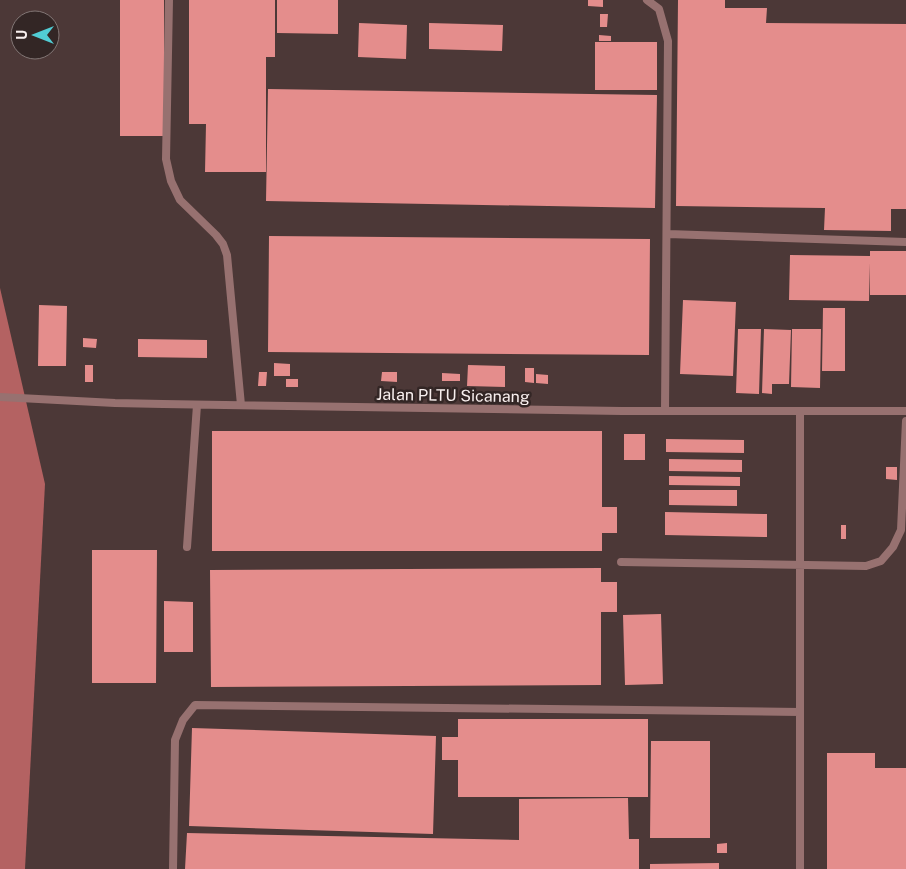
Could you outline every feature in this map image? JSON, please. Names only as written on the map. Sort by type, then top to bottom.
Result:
[{"type":"lane","points":[[169,0],[166,159],[171,181],[180,200],[216,235],[223,244],[227,255],[241,405]]},
{"type":"lane","points":[[647,0],[659,9],[668,41],[668,234],[665,410]]},
{"type":"lane","points":[[668,234],[906,242]]},
{"type":"lane","name":"Jalan PLTU Sicanang","points":[[0,397],[116,403],[241,405],[665,410],[906,410]]},
{"type":"lane","points":[[187,546],[197,404]]},
{"type":"lane","points":[[800,411],[800,869]]},
{"type":"lane","points":[[622,562],[866,566],[881,561],[893,547],[901,530],[906,421]]},
{"type":"lane","points":[[174,869],[175,740],[184,720],[195,705],[800,712]]},
{"type":"shaded area","points":[[0,0],[906,0],[906,869],[0,869]]},
{"type":"shaded area","points":[[0,288],[45,484],[25,869],[0,869]]},
{"type":"building","points":[[120,0],[164,0],[164,136],[120,136]]},
{"type":"building","points":[[189,0],[275,0],[275,57],[266,57],[266,172],[205,172],[206,124],[189,124]]},
{"type":"building","points":[[277,0],[338,0],[338,34],[277,33]]},
{"type":"building","points":[[588,0],[603,0],[603,7],[588,6]]},
{"type":"building","points":[[678,0],[725,0],[725,8],[767,8],[766,23],[906,24],[906,209],[891,209],[891,231],[824,230],[825,208],[676,206]]},
{"type":"building","points":[[600,14],[608,14],[607,27],[600,27]]},
{"type":"building","points":[[359,23],[407,25],[406,59],[358,57]]},
{"type":"building","points":[[429,23],[503,25],[502,51],[429,49]]},
{"type":"building","points":[[599,35],[611,36],[611,41],[599,41]]},
{"type":"building","points":[[595,42],[657,42],[657,90],[595,90]]},
{"type":"building","points":[[268,89],[657,95],[655,208],[266,201]]},
{"type":"building","points":[[269,236],[650,239],[649,355],[268,352]]},
{"type":"building","points":[[870,251],[906,251],[906,295],[870,295],[870,263],[869,301],[789,300],[790,255],[870,256]]},
{"type":"building","points":[[683,300],[736,302],[733,376],[680,374]]},
{"type":"building","points":[[39,305],[67,306],[66,366],[38,366]]},
{"type":"building","points":[[823,308],[845,308],[845,371],[822,371]]},
{"type":"building","points":[[738,329],[761,329],[759,394],[736,393]]},
{"type":"building","points":[[764,329],[791,330],[789,384],[772,384],[772,394],[762,393]]},
{"type":"building","points":[[792,329],[821,329],[820,388],[791,387]]},
{"type":"building","points":[[83,338],[97,339],[96,348],[83,347]]},
{"type":"building","points":[[138,339],[207,340],[207,358],[138,357]]},
{"type":"building","points":[[274,363],[290,364],[290,376],[274,376]]},
{"type":"building","points":[[85,365],[93,365],[93,382],[85,382]]},
{"type":"building","points":[[468,365],[505,366],[505,387],[467,386]]},
{"type":"building","points":[[525,368],[534,368],[534,383],[525,382]]},
{"type":"building","points":[[259,372],[267,372],[266,386],[258,386]]},
{"type":"building","points":[[382,372],[397,372],[397,382],[381,381]]},
{"type":"building","points":[[442,373],[460,374],[460,381],[442,381]]},
{"type":"building","points":[[536,374],[548,375],[548,384],[536,383]]},
{"type":"building","points":[[286,379],[298,379],[298,387],[286,387]]},
{"type":"building","points":[[212,431],[602,431],[602,507],[617,507],[617,533],[602,533],[602,551],[212,551]]},
{"type":"building","points":[[624,434],[645,434],[645,460],[624,460]]},
{"type":"building","points":[[666,439],[744,440],[744,453],[666,452]]},
{"type":"building","points":[[669,459],[742,460],[742,472],[669,471]]},
{"type":"building","points":[[886,467],[897,467],[897,480],[886,479]]},
{"type":"building","points":[[669,476],[740,477],[740,486],[669,485]]},
{"type":"building","points":[[669,490],[737,490],[737,506],[669,505]]},
{"type":"building","points":[[665,512],[767,514],[767,537],[665,535]]},
{"type":"building","points":[[841,525],[846,525],[846,539],[841,539]]},
{"type":"building","points":[[92,550],[157,550],[156,683],[92,683]]},
{"type":"building","points":[[601,568],[601,582],[617,582],[617,612],[601,612],[601,685],[211,687],[210,570]]},
{"type":"building","points":[[164,601],[193,602],[193,652],[164,652]]},
{"type":"building","points":[[661,614],[663,684],[625,685],[623,615]]},
{"type":"building","points":[[458,719],[648,719],[648,797],[458,797],[458,760],[442,760],[442,737],[458,737]]},
{"type":"building","points":[[192,728],[436,736],[433,834],[189,826]]},
{"type":"building","points":[[651,741],[710,741],[710,838],[650,838]]},
{"type":"building","points":[[827,753],[875,753],[875,768],[906,768],[906,869],[827,869]]},
{"type":"building","points":[[628,798],[629,839],[639,839],[639,869],[185,869],[187,833],[519,840],[519,799]]},
{"type":"building","points":[[727,843],[727,853],[717,853],[717,844]]},
{"type":"building","points":[[719,863],[719,869],[650,869],[650,864]]}]
